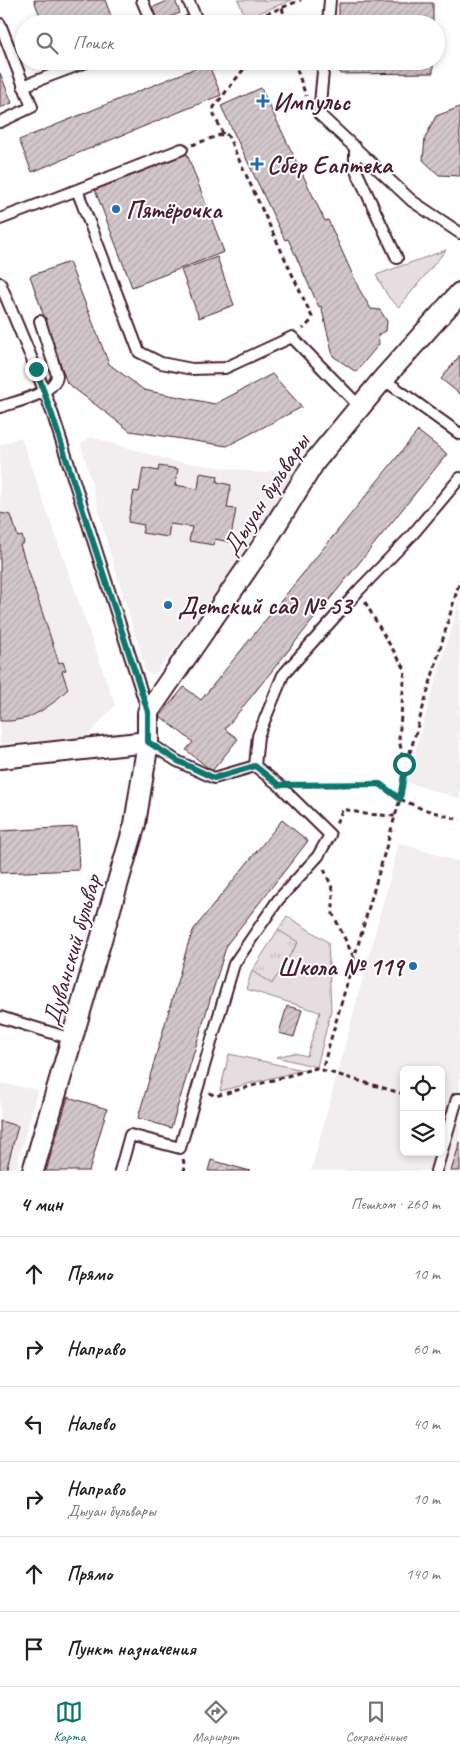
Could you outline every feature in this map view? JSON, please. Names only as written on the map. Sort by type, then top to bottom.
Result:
[{"type":"street","name":"Дыуан бульвары","points":[[148,712],[264,544],[315,461],[460,293]]},
{"type":"street","points":[[0,758],[148,742],[148,712]]},
{"type":"street","name":"Дуванский бульвар","points":[[33,1171],[135,824],[148,742]]},
{"type":"lane","points":[[142,0],[148,15]]},
{"type":"lane","points":[[188,0],[195,15]]},
{"type":"lane","points":[[329,15],[330,0]]},
{"type":"lane","points":[[0,24],[15,64]]},
{"type":"lane","points":[[0,122],[32,107],[17,70]]},
{"type":"lane","points":[[23,86],[65,70]]},
{"type":"lane","points":[[323,70],[319,114],[412,200],[460,233]]},
{"type":"lane","points":[[354,147],[355,168],[397,258]]},
{"type":"lane","points":[[0,219],[182,149]]},
{"type":"lane","points":[[77,190],[139,352],[162,363],[192,369],[225,368],[292,337],[360,407]]},
{"type":"lane","points":[[0,283],[44,392],[148,712]]},
{"type":"lane","points":[[0,407],[44,392],[55,384],[57,375],[40,321]]},
{"type":"lane","points":[[384,379],[460,434]]},
{"type":"lane","points":[[255,766],[258,736],[283,675],[359,590],[412,535],[460,478]]},
{"type":"lane","points":[[148,742],[178,761],[214,778],[255,766]]},
{"type":"lane","points":[[120,1171],[130,1135],[180,1148],[234,964],[278,900],[318,856],[330,835],[279,785],[255,766]]},
{"type":"lane","points":[[0,1017],[72,1039]]},
{"type":"lane","points":[[436,1171],[457,1099],[460,1100]]},
{"type":"path","points":[[264,15],[301,0]]},
{"type":"path","points":[[282,8],[284,15]]},
{"type":"path","points":[[243,70],[214,107],[213,112],[223,134],[228,136],[312,317],[308,325],[292,337]]},
{"type":"path","points":[[297,70],[309,104],[319,114]]},
{"type":"path","points":[[182,149],[223,134]]},
{"type":"path","points":[[322,1070],[400,799],[405,769],[460,580]]},
{"type":"path","points":[[359,590],[385,637],[406,669],[399,739],[405,769]]},
{"type":"path","points":[[279,785],[380,784],[400,799],[420,808],[460,820]]},
{"type":"path","points":[[330,835],[343,809],[365,814],[395,816]]},
{"type":"path","points":[[318,856],[333,890],[333,914],[354,959]]},
{"type":"path","points":[[198,1087],[216,1096],[316,1068],[400,1093]]},
{"type":"shaded area","points":[[21,437],[115,705],[86,738],[0,744],[0,445]]},
{"type":"shaded area","name":"Детский сад № 53","points":[[91,437],[173,461],[264,473],[287,465],[296,475],[264,538],[156,674],[147,673],[143,668],[144,663],[108,546],[81,444]]},
{"type":"shaded area","points":[[460,598],[460,799],[406,782]]},
{"type":"shaded area","name":"Школа № 119","points":[[399,843],[460,862],[460,1171],[311,1171]]},
{"type":"shaded area","points":[[0,1083],[38,1090],[15,1171],[0,1171]]},
{"type":"green space","points":[[238,0],[264,0],[265,2],[270,0],[292,0],[254,15],[245,15]]},
{"type":"green space","points":[[446,250],[399,307],[389,298],[376,275]]},
{"type":"green space","points":[[287,916],[328,942],[331,1010],[317,1067],[276,1057],[294,1053],[307,1056],[320,1012],[246,989],[252,971],[271,983],[298,943],[278,930]]},
{"type":"green space","points":[[278,930],[298,942],[272,984],[252,971]]},
{"type":"green space","points":[[229,1054],[303,1070],[220,1091]]},
{"type":"building","points":[[34,0],[105,0],[111,15],[40,15]]},
{"type":"building","points":[[170,0],[175,0],[180,13],[175,15],[154,15],[151,8]]},
{"type":"building","points":[[339,3],[433,3],[433,15],[339,15]]},
{"type":"building","points":[[191,70],[211,70],[221,95],[32,172],[19,140]]},
{"type":"building","points":[[340,70],[433,70],[433,73],[340,74]]},
{"type":"building","points":[[0,73],[12,103],[0,108]]},
{"type":"building","points":[[261,88],[325,221],[328,220],[359,289],[371,309],[380,310],[387,321],[386,331],[378,335],[379,344],[356,372],[333,356],[321,306],[319,307],[288,239],[285,240],[221,106]]},
{"type":"building","points":[[460,107],[460,176],[439,175],[423,160],[425,138],[436,116]]},
{"type":"building","points":[[187,154],[224,252],[132,287],[95,190]]},
{"type":"building","points":[[217,257],[234,305],[199,318],[181,270]]},
{"type":"building","points":[[69,262],[109,364],[144,390],[215,404],[272,374],[302,407],[227,446],[130,431],[67,383],[30,276]]},
{"type":"building","points":[[460,355],[460,394],[441,379]]},
{"type":"building","points":[[418,431],[447,454],[225,729],[238,739],[212,771],[186,750],[193,742],[160,716],[184,687],[201,700]]},
{"type":"building","points":[[159,466],[178,469],[175,485],[198,489],[200,473],[218,476],[217,482],[231,485],[227,508],[236,509],[230,542],[215,539],[214,545],[189,541],[192,527],[170,524],[168,537],[142,533],[144,525],[128,522],[134,491],[139,492],[143,468],[158,471]]},
{"type":"building","points":[[0,513],[11,515],[18,537],[22,536],[24,543],[20,545],[59,663],[63,662],[66,670],[62,671],[68,689],[41,711],[27,718],[11,721],[0,721]]},
{"type":"building","points":[[282,820],[308,841],[227,944],[171,1128],[138,1118],[194,929]]},
{"type":"building","points":[[77,827],[79,870],[0,873],[0,831]]},
{"type":"building","points":[[287,1006],[302,1010],[294,1037],[279,1033]]},
{"type":"building","points":[[68,1097],[107,1109],[89,1171],[46,1171]]},
{"type":"building","points":[[0,1121],[18,1126],[6,1171],[0,1171]]},
{"type":"building","points":[[460,1142],[460,1171],[451,1171]]},
{"type":"building","points":[[211,1160],[250,1171],[208,1171]]},
{"type":"place","name":"Импульс","points":[[263,101]]},
{"type":"place","name":"Сбер Еаптека","points":[[257,164]]},
{"type":"place","name":"Пятёрочка","points":[[116,209]]},
{"type":"place","name":"Детский сад № 53","points":[[168,605]]},
{"type":"place","name":"Школа № 119","points":[[413,966]]},
{"type":"route","points":[[36,369],[148,712],[148,742],[178,761],[214,778],[255,766],[279,785],[380,784],[400,799],[405,769],[404,764]]}]
